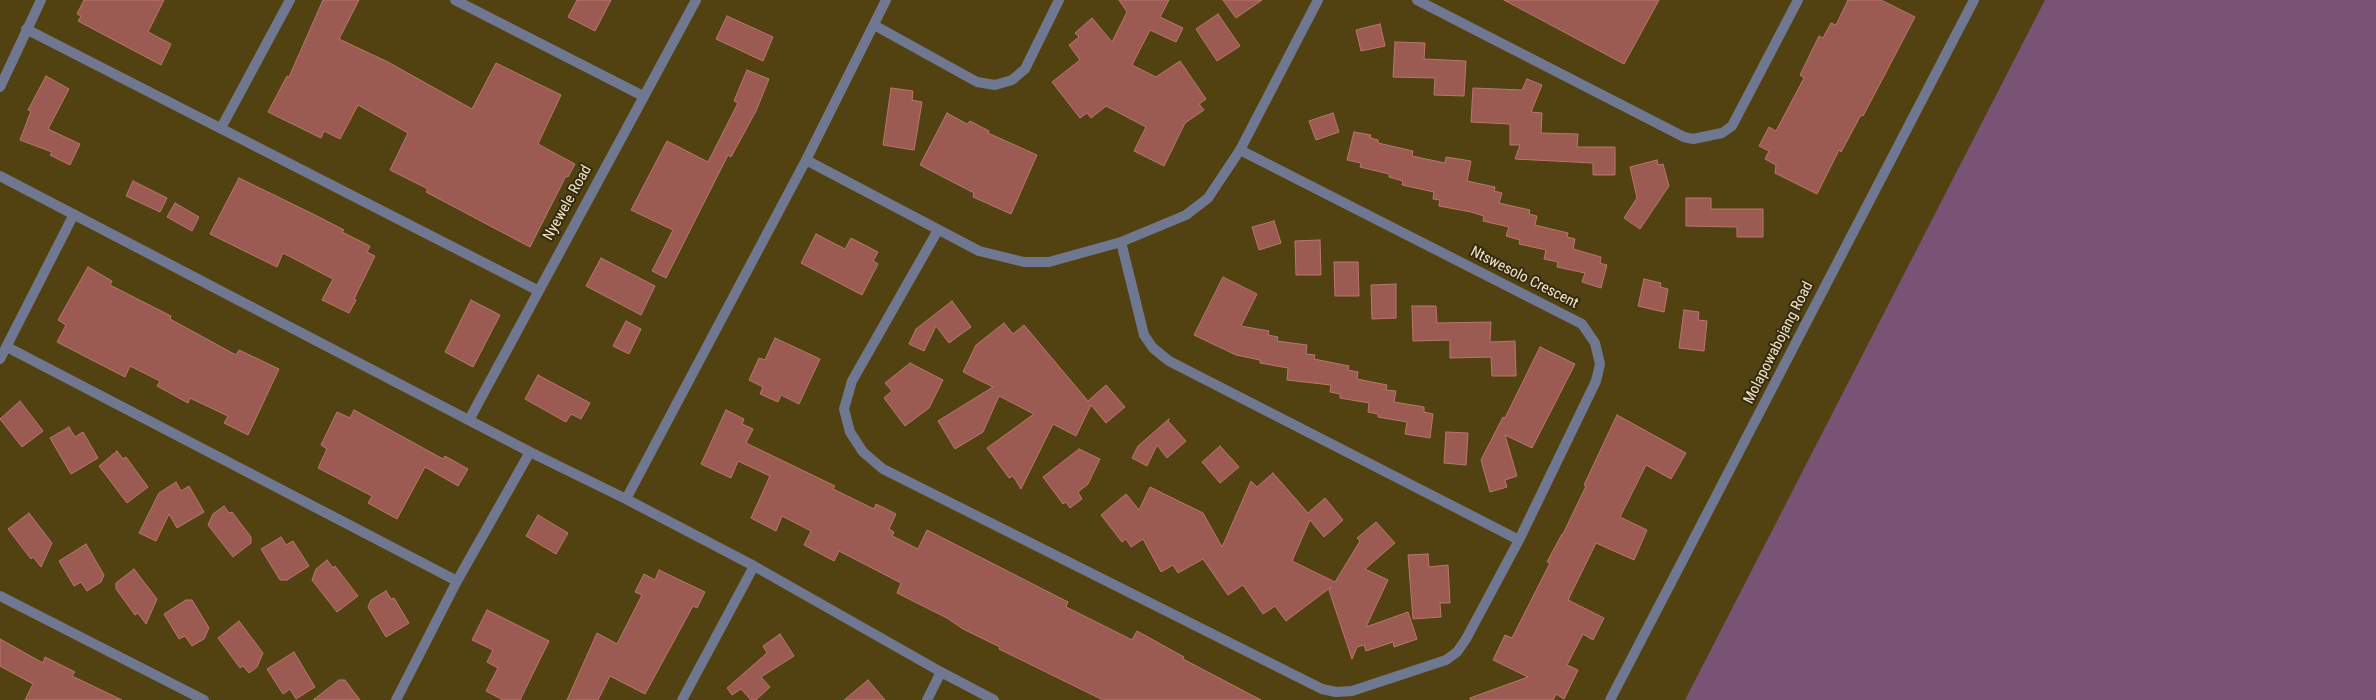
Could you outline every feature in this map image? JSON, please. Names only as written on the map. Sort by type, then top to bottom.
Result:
[{"type":"street","points":[[0,87],[26,29],[42,0]]},
{"type":"street","points":[[221,128],[290,0]]},
{"type":"street","points":[[455,0],[643,96]]},
{"type":"street","name":"Nyewele Road","points":[[469,420],[537,290],[696,0]]},
{"type":"street","points":[[626,499],[806,160],[886,0]]},
{"type":"street","points":[[874,25],[977,82],[995,84],[1012,80],[1025,68],[1059,0]]},
{"type":"street","points":[[806,160],[979,250],[1024,262],[1049,262],[1121,242],[1186,215],[1198,208],[1208,198],[1240,150],[1318,0]]},
{"type":"street","points":[[1417,0],[1684,137],[1693,139],[1722,133],[1732,126],[1798,0]]},
{"type":"street","name":"Molapowabojang Road","points":[[1610,700],[1974,0]]},
{"type":"street","points":[[26,29],[537,290]]},
{"type":"street","name":"Ntswesolo Crescent","points":[[938,230],[852,381],[844,409],[850,432],[863,452],[883,468],[1322,689],[1336,692],[1352,691],[1446,660],[1456,652],[1466,639],[1519,540],[1596,381],[1600,364],[1595,343],[1582,324],[1240,150]]},
{"type":"street","points":[[0,176],[530,452],[626,499],[754,566],[994,700]]},
{"type":"street","points":[[0,359],[74,214]]},
{"type":"street","points":[[1121,242],[1144,335],[1154,348],[1169,361],[1519,540]]},
{"type":"street","points":[[6,346],[457,581]]},
{"type":"street","points":[[396,700],[457,581],[530,452]]},
{"type":"street","points":[[682,700],[754,566]]},
{"type":"street","points":[[0,596],[204,700]]},
{"type":"street","points":[[927,700],[941,672]]},
{"type":"shaded area","points":[[2045,0],[2376,0],[2376,700],[1685,700]]},
{"type":"building","points":[[84,0],[164,0],[148,32],[171,44],[161,65],[78,21],[81,16],[77,14]]},
{"type":"building","points":[[323,0],[359,0],[339,39],[388,62],[472,109],[496,63],[561,95],[538,144],[575,164],[568,177],[566,176],[530,247],[426,192],[428,189],[390,170],[408,133],[358,105],[340,139],[324,131],[321,138],[268,112],[287,76],[289,77]]},
{"type":"building","points":[[577,0],[611,0],[595,31],[568,17]]},
{"type":"building","points":[[1119,0],[1169,0],[1160,17],[1183,28],[1176,42],[1150,30],[1132,65],[1156,77],[1180,61],[1206,99],[1199,104],[1204,110],[1185,123],[1164,166],[1134,151],[1146,127],[1106,106],[1091,118],[1087,113],[1080,118],[1052,82],[1080,60],[1069,45],[1079,37],[1075,33],[1092,18],[1112,42],[1127,12]]},
{"type":"building","points":[[1223,0],[1262,0],[1236,18]]},
{"type":"building","points":[[1504,0],[1659,0],[1624,64]]},
{"type":"building","points":[[1848,0],[1881,0],[1915,17],[1863,116],[1861,115],[1841,152],[1839,150],[1817,194],[1775,173],[1776,165],[1765,159],[1769,151],[1759,146],[1769,127],[1776,131],[1804,78],[1800,75],[1819,36],[1823,38],[1831,23],[1836,25]]},
{"type":"building","points":[[1218,14],[1240,46],[1217,61],[1196,29]]},
{"type":"building","points":[[727,16],[773,37],[763,61],[716,39]]},
{"type":"building","points":[[1380,24],[1385,46],[1361,51],[1356,30]]},
{"type":"building","points":[[1395,42],[1425,43],[1424,59],[1466,61],[1464,96],[1434,95],[1435,78],[1393,77]]},
{"type":"building","points":[[747,70],[769,79],[756,111],[731,157],[728,155],[666,278],[652,271],[673,230],[631,210],[667,141],[708,162],[738,103],[734,101]]},
{"type":"building","points":[[46,76],[69,89],[48,129],[80,144],[70,165],[50,155],[52,152],[20,140],[31,111],[28,110]]},
{"type":"building","points":[[1527,79],[1542,85],[1531,112],[1542,113],[1541,133],[1578,134],[1577,147],[1615,147],[1615,175],[1593,175],[1593,163],[1515,159],[1520,145],[1510,145],[1510,124],[1471,122],[1473,88],[1522,90]]},
{"type":"building","points":[[891,88],[913,91],[912,100],[922,102],[914,150],[883,145]]},
{"type":"building","points":[[947,113],[967,124],[970,121],[989,131],[988,133],[1037,155],[1011,214],[973,197],[974,193],[920,165]]},
{"type":"building","points":[[1333,113],[1339,132],[1316,140],[1309,121]]},
{"type":"building","points":[[1354,132],[1371,135],[1370,138],[1378,140],[1378,143],[1413,151],[1412,156],[1445,163],[1446,157],[1471,161],[1467,181],[1495,187],[1494,191],[1502,193],[1499,203],[1530,210],[1529,214],[1537,216],[1535,225],[1568,233],[1567,237],[1575,239],[1573,249],[1601,257],[1600,263],[1607,265],[1601,288],[1582,282],[1585,273],[1557,267],[1558,262],[1544,259],[1546,250],[1519,244],[1520,240],[1506,236],[1509,227],[1483,221],[1484,216],[1471,212],[1439,206],[1440,200],[1433,199],[1434,192],[1402,185],[1403,181],[1389,177],[1389,174],[1360,167],[1361,163],[1347,160]]},
{"type":"building","points":[[1657,160],[1658,165],[1663,164],[1669,186],[1640,229],[1624,218],[1637,198],[1630,167]]},
{"type":"building","points":[[239,178],[344,230],[342,232],[370,246],[367,252],[375,256],[349,313],[322,300],[333,279],[283,253],[277,267],[210,234]]},
{"type":"building","points":[[133,181],[167,198],[160,212],[126,196]]},
{"type":"building","points":[[1686,198],[1711,198],[1711,209],[1763,209],[1763,237],[1737,237],[1737,227],[1686,226]]},
{"type":"building","points":[[175,203],[199,217],[192,231],[167,217]]},
{"type":"building","points":[[1274,221],[1281,243],[1259,250],[1252,227]]},
{"type":"building","points":[[816,234],[845,249],[851,238],[878,252],[873,261],[878,264],[862,295],[801,263]]},
{"type":"building","points":[[1320,240],[1321,275],[1296,275],[1295,241]]},
{"type":"building","points":[[601,258],[655,286],[641,315],[586,286]]},
{"type":"building","points":[[1334,262],[1358,262],[1359,296],[1335,296]]},
{"type":"building","points":[[88,267],[112,281],[110,285],[171,316],[170,319],[236,355],[239,350],[279,369],[248,435],[224,423],[228,416],[190,398],[188,403],[157,386],[160,381],[130,366],[125,377],[57,342],[66,325],[58,320]]},
{"type":"building","points":[[1223,277],[1257,294],[1241,326],[1269,331],[1268,335],[1278,337],[1277,341],[1307,345],[1306,354],[1315,355],[1314,359],[1349,366],[1348,370],[1358,372],[1357,379],[1387,385],[1386,390],[1396,391],[1394,402],[1424,407],[1424,412],[1433,414],[1430,438],[1405,434],[1407,422],[1378,417],[1378,414],[1368,412],[1369,403],[1340,398],[1340,394],[1330,392],[1331,385],[1287,380],[1288,368],[1260,363],[1260,360],[1236,355],[1194,335]]},
{"type":"building","points":[[1644,279],[1661,283],[1660,287],[1668,289],[1664,312],[1638,306]]},
{"type":"building","points":[[1396,284],[1396,318],[1372,319],[1371,285]]},
{"type":"building","points":[[471,300],[500,315],[473,367],[445,352]]},
{"type":"building","points":[[952,301],[971,327],[949,343],[936,326],[924,351],[909,344],[916,329]]},
{"type":"building","points":[[1412,306],[1436,306],[1437,323],[1491,322],[1490,342],[1515,341],[1516,376],[1492,376],[1491,357],[1450,358],[1450,340],[1413,341]]},
{"type":"building","points":[[1684,310],[1699,312],[1698,320],[1707,321],[1704,351],[1679,348]]},
{"type":"building","points":[[626,321],[641,329],[629,354],[613,346]]},
{"type":"building","points":[[1004,323],[1013,334],[1024,325],[1088,401],[1106,385],[1125,407],[1106,423],[1091,405],[1076,436],[1053,424],[1021,489],[1013,476],[1009,478],[987,448],[1034,414],[999,396],[983,432],[955,449],[938,421],[993,387],[963,372],[976,345]]},
{"type":"building","points":[[775,338],[820,359],[799,404],[781,395],[778,402],[760,394],[763,387],[749,380],[759,358],[765,360]]},
{"type":"building","points":[[1540,347],[1575,364],[1532,448],[1505,435],[1517,476],[1505,480],[1507,487],[1490,492],[1481,460],[1503,417],[1505,418]]},
{"type":"building","points":[[910,363],[943,380],[929,408],[905,426],[884,398],[892,391],[885,383]]},
{"type":"building","points":[[538,375],[590,403],[581,419],[571,414],[566,422],[525,399]]},
{"type":"building","points":[[20,401],[43,431],[22,447],[0,419]]},
{"type":"building","points":[[354,410],[443,459],[445,456],[468,469],[458,486],[425,467],[397,519],[368,503],[372,496],[318,468],[327,449],[321,445],[337,412],[350,418]]},
{"type":"building","points":[[726,410],[744,419],[742,424],[753,429],[746,443],[835,486],[833,489],[874,509],[876,504],[896,514],[889,529],[894,532],[892,536],[918,549],[927,530],[1068,602],[1066,607],[1132,640],[1137,631],[1184,657],[1183,659],[1261,700],[1103,700],[999,649],[1000,647],[897,593],[901,583],[839,551],[834,561],[804,545],[811,531],[782,516],[776,531],[751,518],[770,476],[738,461],[731,478],[701,464]]},
{"type":"building","points":[[1617,415],[1686,453],[1671,479],[1646,465],[1620,517],[1647,530],[1634,560],[1596,543],[1568,600],[1604,618],[1593,640],[1583,634],[1567,665],[1578,670],[1564,699],[1556,694],[1553,700],[1470,700],[1470,698],[1528,677],[1493,660],[1505,635],[1512,638],[1550,563],[1547,562],[1586,486],[1584,485]]},
{"type":"building","points":[[1169,419],[1168,421],[1186,441],[1167,458],[1157,445],[1147,466],[1132,458],[1138,446]]},
{"type":"building","points":[[69,427],[75,437],[83,432],[98,458],[71,474],[50,438]]},
{"type":"building","points":[[1446,432],[1468,433],[1466,465],[1444,463]]},
{"type":"building","points":[[1220,446],[1239,467],[1220,483],[1202,462]]},
{"type":"building","points":[[1079,449],[1100,459],[1088,484],[1078,492],[1082,499],[1070,508],[1066,502],[1063,504],[1043,477]]},
{"type":"building","points":[[117,451],[123,459],[126,457],[148,487],[127,503],[99,466]]},
{"type":"building","points":[[1273,473],[1308,513],[1325,498],[1343,520],[1324,537],[1310,520],[1292,561],[1335,582],[1360,541],[1357,538],[1376,522],[1395,543],[1365,569],[1388,580],[1366,627],[1408,612],[1417,639],[1394,647],[1393,642],[1366,651],[1364,645],[1357,647],[1352,659],[1329,590],[1331,587],[1286,621],[1275,606],[1263,614],[1243,585],[1228,595],[1203,559],[1178,573],[1173,565],[1161,572],[1143,539],[1131,547],[1126,539],[1122,542],[1101,515],[1126,494],[1139,510],[1150,487],[1203,513],[1222,547],[1251,481],[1257,487]]},
{"type":"building","points":[[176,482],[181,491],[189,486],[204,512],[177,528],[169,514],[156,541],[139,533],[159,493]]},
{"type":"building","points":[[224,506],[229,513],[232,512],[251,537],[251,543],[233,557],[208,525],[213,514]]},
{"type":"building","points":[[29,513],[52,543],[41,567],[33,557],[31,559],[8,529]]},
{"type":"building","points":[[538,515],[568,533],[556,554],[526,536]]},
{"type":"building","points":[[281,537],[286,545],[293,541],[309,566],[287,580],[280,580],[261,549]]},
{"type":"building","points":[[86,544],[104,575],[101,582],[87,591],[81,582],[74,586],[59,561]]},
{"type":"building","points":[[1428,554],[1429,567],[1448,565],[1450,603],[1440,603],[1441,617],[1413,619],[1408,555]]},
{"type":"building","points":[[327,560],[333,568],[335,566],[358,596],[337,612],[312,580],[316,569]]},
{"type":"building","points":[[134,569],[157,599],[146,624],[138,613],[135,615],[116,589],[116,583]]},
{"type":"building","points":[[659,570],[705,592],[697,608],[693,606],[645,694],[610,676],[598,700],[567,700],[597,633],[617,644],[642,595],[635,592],[644,574],[655,580]]},
{"type":"building","points":[[386,591],[391,599],[394,598],[409,623],[386,637],[368,607],[371,600]]},
{"type":"building","points":[[186,600],[192,600],[209,628],[204,639],[192,646],[185,636],[179,639],[164,614]]},
{"type":"building","points":[[487,610],[549,641],[520,700],[503,700],[486,691],[498,668],[487,662],[493,650],[472,640]]},
{"type":"building","points":[[239,621],[263,653],[257,667],[249,673],[243,666],[240,668],[218,638]]},
{"type":"building","points":[[780,634],[794,656],[761,677],[770,687],[756,700],[751,700],[741,689],[732,695],[727,688],[767,653],[763,646]]},
{"type":"building","points":[[0,639],[43,663],[45,657],[75,672],[72,676],[122,700],[25,700],[33,684],[0,666]]},
{"type":"building","points":[[294,652],[315,687],[296,699],[290,689],[283,694],[267,669]]},
{"type":"building","points":[[339,680],[345,680],[360,700],[313,700]]},
{"type":"building","points":[[868,680],[885,700],[844,700]]}]
